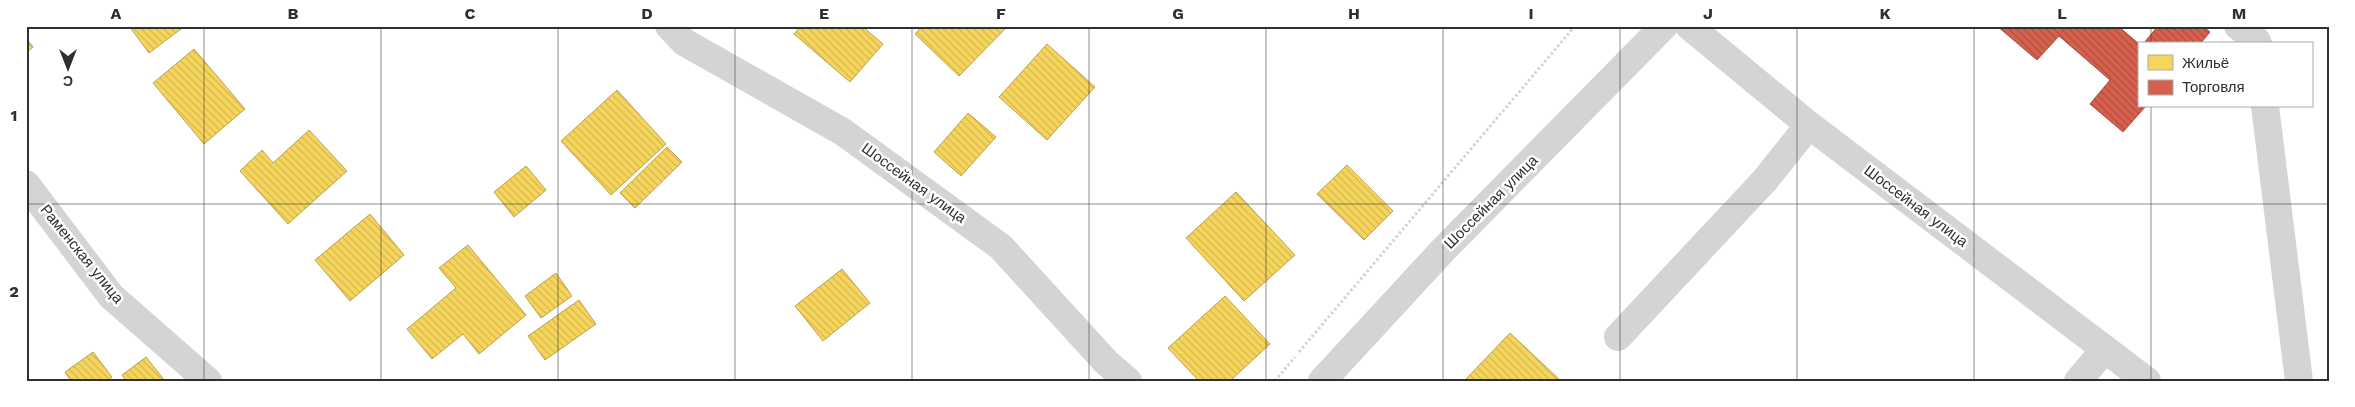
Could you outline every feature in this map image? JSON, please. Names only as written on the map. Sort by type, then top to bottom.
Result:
[{"type":"street","name":"Шоссейная улица","points":[[669,26],[684,42],[843,132],[1001,246],[1106,362],[1128,381]]},
{"type":"street","name":"Шоссейная улица","points":[[1322,381],[1445,248],[1664,26]]},
{"type":"street","name":"Шоссейная улица","points":[[1689,26],[1809,125],[2147,381]]},
{"type":"street","points":[[2238,26],[2258,42]]},
{"type":"street","points":[[2265,108],[2299,381]]},
{"type":"street","points":[[1618,337],[1765,180],[1809,125]]},
{"type":"street","name":"Раменская улица","points":[[26,184],[111,296],[208,381]]},
{"type":"street","points":[[2078,381],[2105,349]]},
{"type":"path","points":[[1275,381],[1575,26]]},
{"type":"building: Жильё","points":[[129,26],[185,26],[149,53]]},
{"type":"building: Жильё","points":[[801,26],[862,26],[883,44],[850,82],[794,34]]},
{"type":"building: Жильё","points":[[922,26],[1008,26],[959,76],[915,34]]},
{"type":"building: Жильё","points":[[26,38],[33,47],[26,53]]},
{"type":"building: Жильё","points":[[1047,44],[1095,87],[1047,140],[999,97]]},
{"type":"building: Жильё","points":[[194,49],[245,109],[204,144],[153,83]]},
{"type":"building: Жильё","points":[[617,90],[666,144],[611,195],[561,141]]},
{"type":"building: Жильё","points":[[968,113],[996,137],[961,176],[934,152]]},
{"type":"building: Жильё","points":[[309,130],[347,171],[288,224],[240,171],[262,150],[273,163]]},
{"type":"building: Жильё","points":[[667,147],[682,162],[635,208],[620,193]]},
{"type":"building: Жильё","points":[[1347,165],[1393,211],[1364,240],[1317,194]]},
{"type":"building: Жильё","points":[[526,166],[546,190],[514,217],[494,192]]},
{"type":"building: Жильё","points":[[1236,192],[1295,255],[1244,301],[1186,238]]},
{"type":"building: Жильё","points":[[370,214],[404,255],[350,301],[315,260]]},
{"type":"building: Жильё","points":[[468,245],[526,315],[479,354],[463,334],[432,359],[407,329],[456,288],[439,268]]},
{"type":"building: Жильё","points":[[842,269],[870,303],[823,341],[795,306]]},
{"type":"building: Жильё","points":[[556,273],[572,296],[541,318],[525,296]]},
{"type":"building: Жильё","points":[[1225,296],[1270,344],[1230,381],[1199,381],[1168,348]]},
{"type":"building: Жильё","points":[[579,300],[596,324],[545,360],[528,336]]},
{"type":"building: Жильё","points":[[1510,333],[1561,381],[1464,381]]},
{"type":"building: Жильё","points":[[93,352],[112,377],[107,381],[71,381],[65,372]]},
{"type":"building: Жильё","points":[[146,357],[165,381],[126,381],[122,375]]},
{"type":"building: Торговля","points":[[1997,26],[2118,26],[2138,43],[2138,108],[2144,108],[2123,132],[2090,104],[2110,80],[2059,36],[2037,60]]},
{"type":"building: Торговля","points":[[2158,26],[2203,26],[2210,32],[2202,42],[2145,42]]}]
